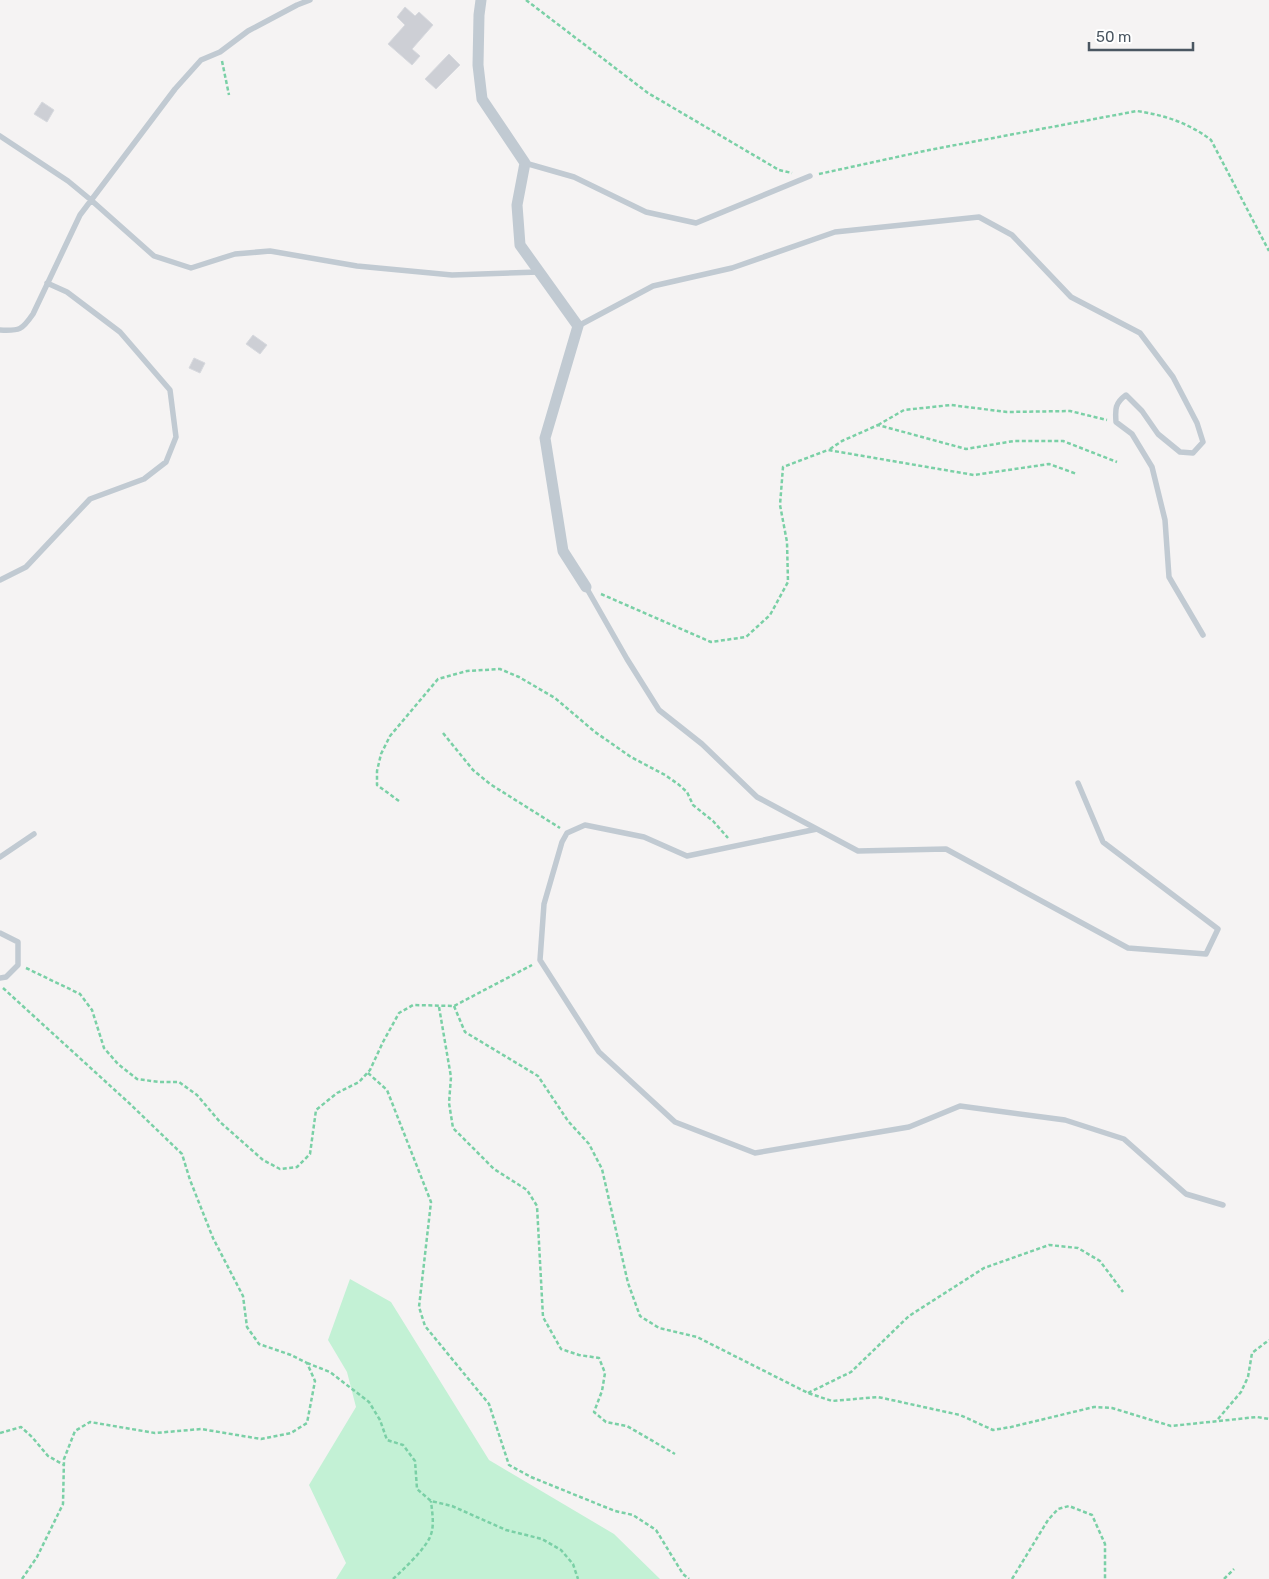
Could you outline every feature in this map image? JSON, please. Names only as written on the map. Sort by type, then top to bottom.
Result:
[{"type":"street","points":[[481,0],[478,65],[482,99],[525,162],[517,205],[520,245],[578,326],[545,438],[563,551],[586,588]]},
{"type":"lane","points":[[0,330],[17,330],[25,327],[34,314],[80,215],[175,89],[201,60],[220,52],[248,31],[310,0]]},
{"type":"lane","points":[[0,136],[68,181],[154,256],[191,268],[235,254],[270,251],[357,266],[452,275],[540,272]]},
{"type":"lane","points":[[525,162],[574,177],[646,212],[696,223],[810,176]]},
{"type":"lane","points":[[578,326],[653,286],[732,268],[835,232],[979,217],[1012,235],[1071,297],[1140,333],[1173,377],[1197,423],[1203,442],[1193,453],[1180,452],[1158,434],[1142,411],[1126,395],[1118,401],[1115,409],[1116,422],[1132,434],[1152,467],[1166,520],[1170,577],[1203,634]]},
{"type":"lane","points":[[0,580],[26,567],[90,499],[144,478],[166,462],[176,437],[170,390],[120,332],[67,292],[47,284]]},
{"type":"lane","points":[[586,588],[627,660],[659,710],[702,744],[757,797],[858,851],[946,849],[1128,948],[1206,954],[1218,930],[1103,842],[1078,783]]},
{"type":"lane","points":[[817,829],[687,856],[644,837],[585,825],[567,833],[562,842],[544,904],[540,960],[598,1052],[675,1122],[754,1153],[909,1127],[960,1106],[1065,1120],[1124,1139],[1186,1194],[1223,1205]]},
{"type":"lane","points":[[0,857],[34,834]]},
{"type":"lane","points":[[0,933],[18,942],[18,965],[6,977],[0,978]]},
{"type":"path","points":[[526,0],[648,93],[779,170],[810,176],[929,150],[1137,111],[1154,114],[1196,129],[1211,140],[1269,251]]},
{"type":"path","points":[[220,52],[229,96]]},
{"type":"path","points":[[586,588],[711,642],[746,637],[770,615],[788,582],[787,542],[780,505],[783,467],[828,450],[904,410],[951,405],[1007,412],[1070,411],[1116,422]]},
{"type":"path","points":[[878,425],[966,449],[1014,441],[1063,441],[1117,462]]},
{"type":"path","points":[[828,450],[974,475],[1049,464],[1078,474]]},
{"type":"path","points":[[399,801],[377,785],[377,772],[381,754],[390,736],[438,679],[468,671],[500,669],[519,677],[555,698],[595,732],[631,757],[678,784],[686,792],[693,805],[713,821],[736,846]]},
{"type":"path","points":[[443,733],[473,770],[490,784],[567,833]]},
{"type":"path","points":[[18,965],[80,994],[92,1010],[104,1048],[118,1064],[137,1079],[178,1082],[198,1095],[220,1122],[264,1160],[280,1169],[297,1168],[310,1154],[316,1110],[338,1093],[359,1082],[368,1073],[400,1013],[413,1005],[454,1006],[540,960]]},
{"type":"path","points":[[0,985],[129,1102],[182,1154],[213,1238],[243,1296],[247,1327],[259,1344],[291,1355],[330,1372],[369,1402],[380,1420],[387,1440],[404,1446],[415,1462],[417,1489],[432,1501],[452,1506],[506,1530],[542,1539],[561,1550],[573,1564],[578,1579]]},
{"type":"path","points":[[439,1006],[450,1077],[449,1103],[453,1128],[494,1169],[527,1190],[536,1206],[544,1318],[561,1349],[579,1355],[598,1358],[605,1372],[602,1391],[594,1412],[606,1422],[627,1426],[675,1454]]},
{"type":"path","points":[[454,1006],[464,1032],[538,1076],[568,1121],[589,1144],[602,1169],[628,1283],[640,1316],[659,1328],[697,1337],[808,1393],[832,1401],[878,1397],[960,1414],[993,1430],[1011,1428],[1094,1407],[1112,1408],[1170,1426],[1257,1417],[1269,1419]]},
{"type":"path","points":[[368,1073],[387,1090],[431,1202],[419,1307],[425,1326],[488,1404],[509,1465],[531,1477],[615,1511],[633,1515],[656,1530],[683,1574],[689,1579]]},
{"type":"path","points":[[808,1393],[851,1372],[909,1316],[984,1268],[1049,1245],[1078,1248],[1100,1261],[1123,1292]]},
{"type":"path","points":[[1217,1420],[1241,1392],[1248,1377],[1252,1354],[1269,1340]]},
{"type":"path","points":[[22,1579],[37,1557],[63,1504],[64,1459],[75,1431],[90,1422],[155,1433],[201,1429],[261,1439],[291,1433],[307,1423],[315,1381],[308,1363]]},
{"type":"path","points":[[0,1433],[21,1427],[32,1436],[48,1456],[64,1465]]},
{"type":"path","points":[[393,1579],[420,1552],[430,1536],[433,1520],[432,1501]]},
{"type":"path","points":[[1012,1579],[1048,1520],[1058,1509],[1069,1506],[1092,1515],[1105,1544],[1105,1579]]},
{"type":"path","points":[[1224,1579],[1234,1569]]},
{"type":"green space","points":[[350,1279],[391,1302],[489,1460],[614,1534],[660,1579],[336,1579],[346,1563],[309,1485],[356,1407],[347,1372],[328,1340]]},
{"type":"building","points":[[405,7],[415,16],[419,12],[433,25],[412,49],[420,56],[412,65],[388,44],[405,25],[397,17]]},
{"type":"building","points":[[449,54],[460,65],[436,89],[425,79]]},
{"type":"building","points":[[42,102],[54,110],[47,122],[34,114]]},
{"type":"building","points":[[253,335],[267,345],[260,354],[246,344]]},
{"type":"building","points":[[194,358],[205,363],[200,373],[189,368]]}]
